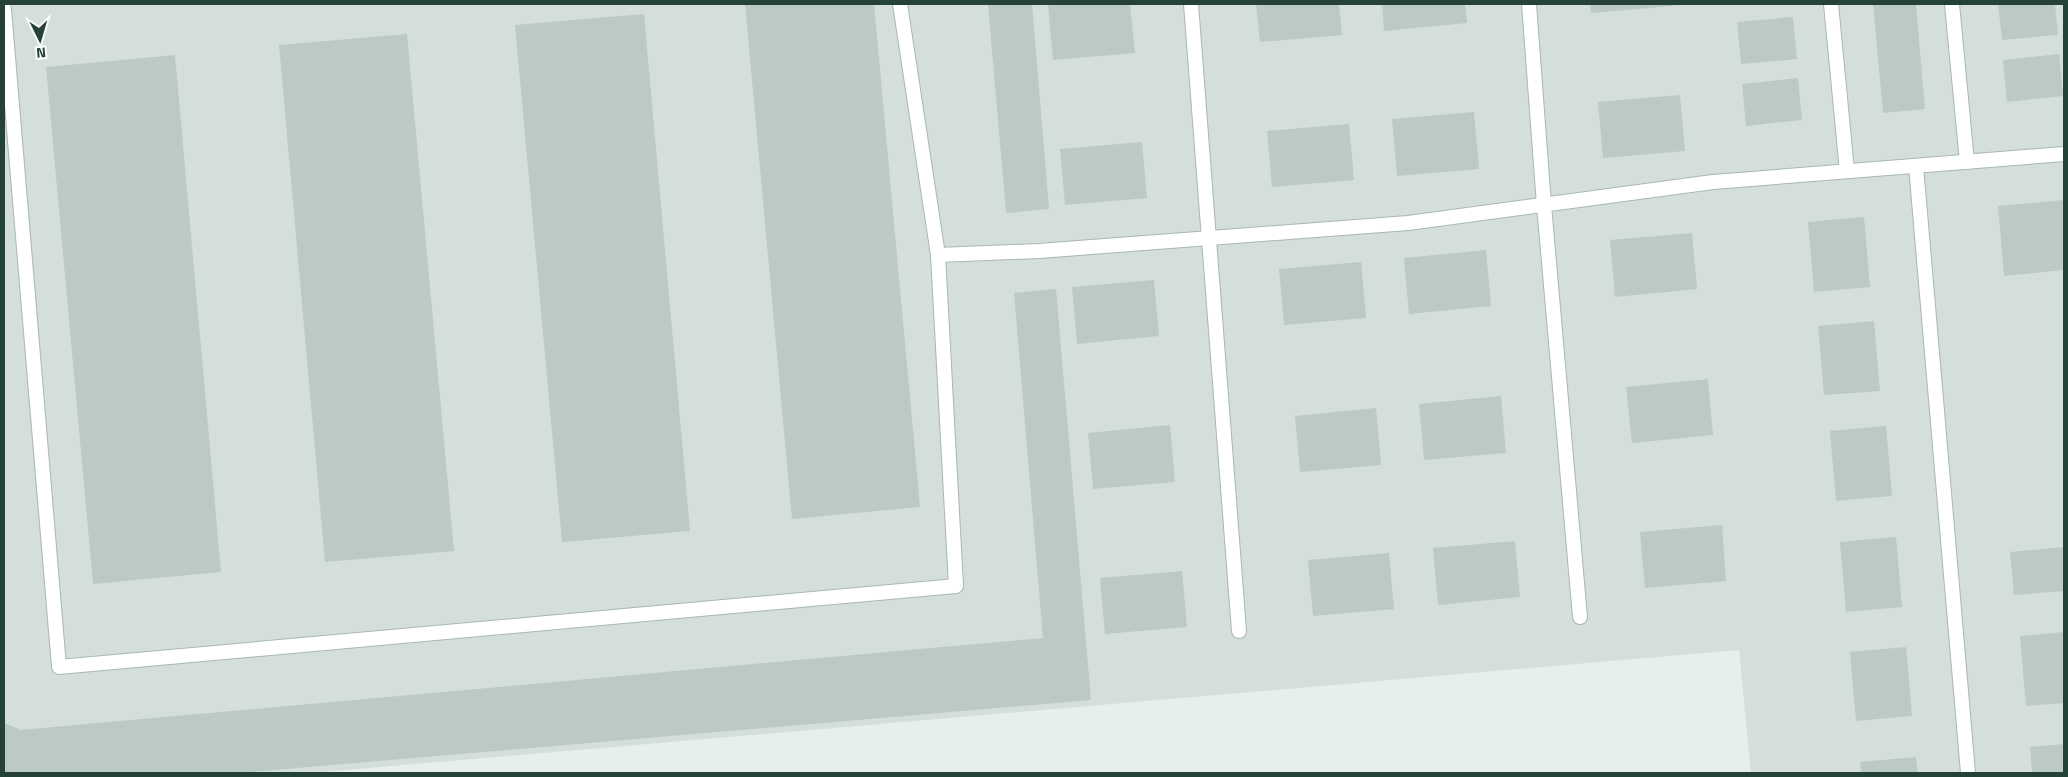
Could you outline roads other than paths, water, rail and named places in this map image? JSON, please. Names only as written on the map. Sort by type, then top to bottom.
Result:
[{"type":"lane","points":[[4,10],[59,667],[956,586],[938,255],[900,4]]},
{"type":"lane","points":[[1191,4],[1239,631]]},
{"type":"lane","points":[[1529,4],[1544,205],[1580,617]]},
{"type":"lane","points":[[1831,4],[1847,171]]},
{"type":"lane","points":[[1952,4],[1967,162]]},
{"type":"lane","points":[[938,255],[1039,251],[1408,223],[1713,182],[2064,154]]},
{"type":"lane","points":[[1916,166],[1968,773]]}]
